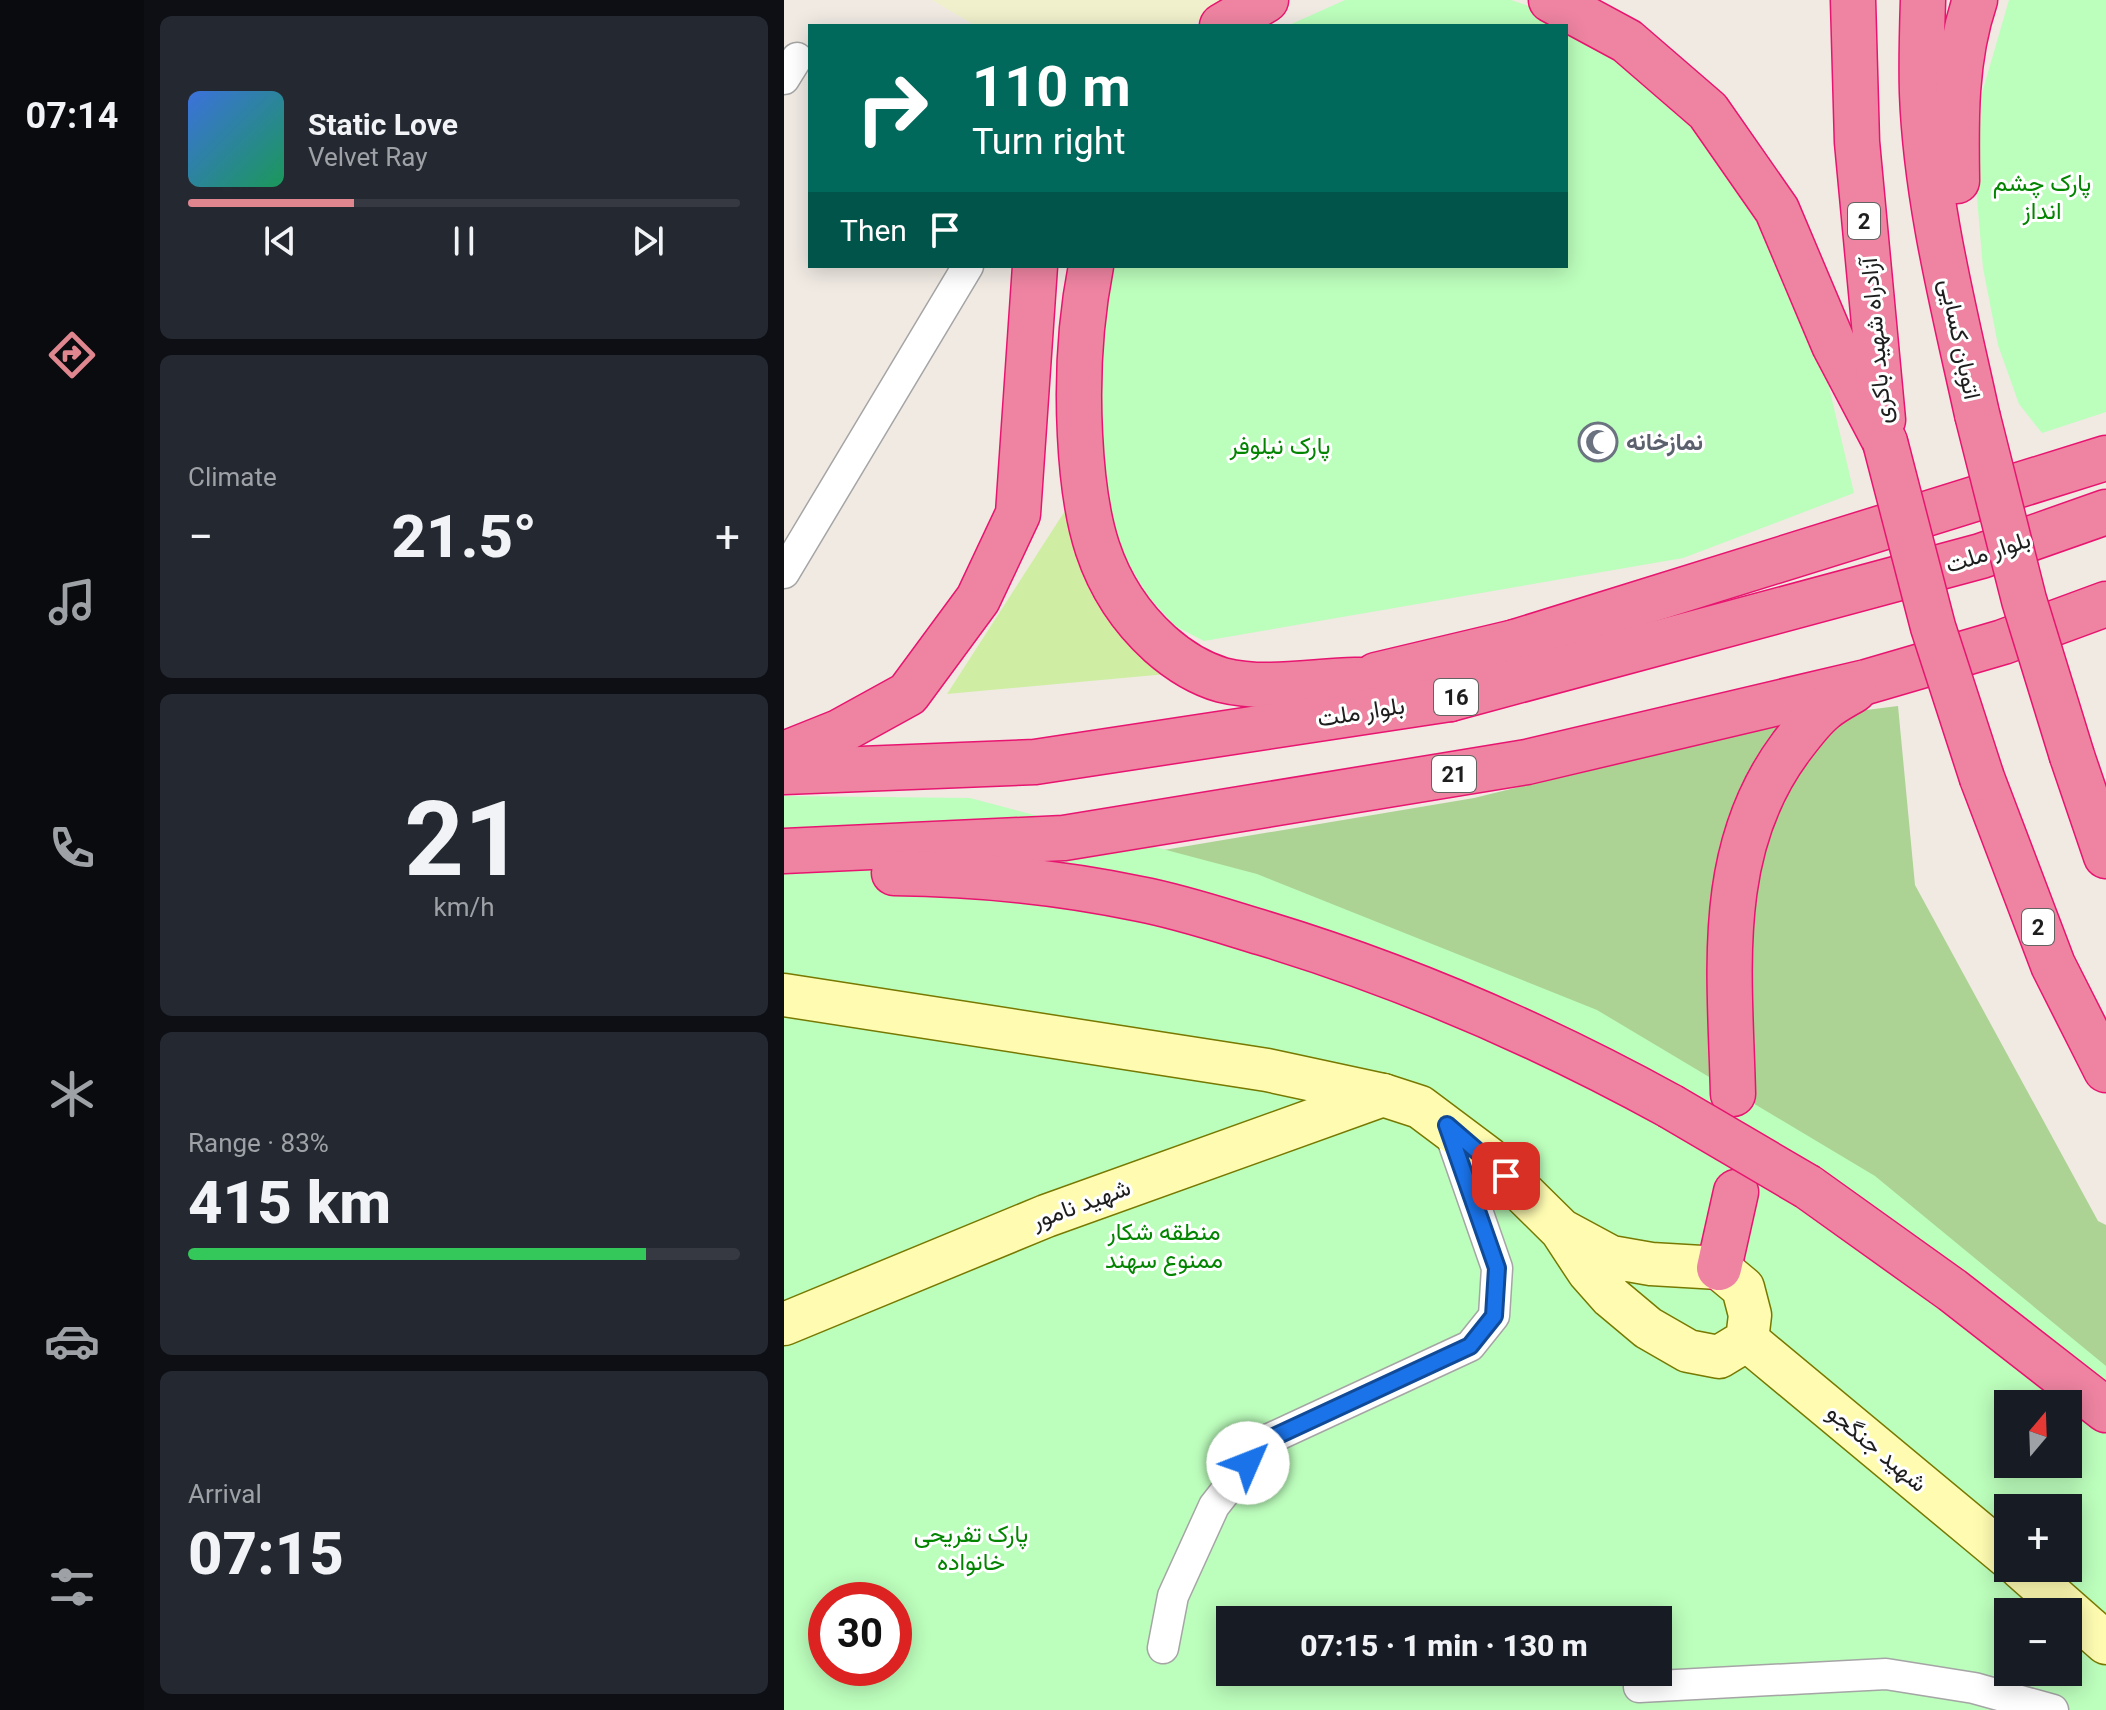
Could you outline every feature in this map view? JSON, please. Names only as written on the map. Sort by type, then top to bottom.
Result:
[{"type":"highway","points":[[1225,24],[1266,0]]},
{"type":"highway","points":[[1257,24],[1296,0]]},
{"type":"highway","points":[[1551,0],[1627,41],[1708,111],[1777,210],[1834,345],[1885,442]]},
{"type":"highway","name":"آزادراه شهید باکری","points":[[1853,0],[1857,142],[1885,442]]},
{"type":"highway","points":[[1923,0],[1922,93],[1943,263]]},
{"type":"highway","points":[[1943,263],[1957,185],[1955,108],[1966,27],[1975,0]]},
{"type":"highway","name":"اتوبان کسایی","points":[[1943,263],[2024,600],[2106,856]]},
{"type":"highway","points":[[784,754],[839,732],[908,694],[978,599],[1018,514],[1035,268]]},
{"type":"highway","points":[[1091,268],[1082,310],[1079,350],[1083,491],[1091,530],[1104,569],[1122,601],[1148,633],[1181,662],[1222,680],[1277,686],[1357,680],[1405,684],[1450,699],[1487,663],[1515,642]]},
{"type":"highway","name":"2","points":[[1885,442],[1933,627],[1982,778],[2053,965],[2106,1070]]},
{"type":"highway","points":[[1357,680],[1515,642],[2106,458]]},
{"type":"highway","name":"بلوار ملت","points":[[784,772],[1035,762],[1450,699],[1981,556],[2106,512]]},
{"type":"highway","name":"21","points":[[784,851],[1064,838],[1527,762],[1866,682],[2003,642],[2106,604]]},
{"type":"highway","points":[[1733,1094],[1729,951],[1735,875],[1755,807],[1780,762],[1800,736],[1824,709],[1866,682]]},
{"type":"highway","points":[[784,863],[834,872],[954,874],[1033,881],[1143,899],[1318,950],[1414,983],[1592,1063],[1808,1187],[1952,1290],[2106,1410]]},
{"type":"highway","points":[[1719,1268],[1736,1192]]},
{"type":"street","points":[[784,573],[967,268]]},
{"type":"street","points":[[784,995],[1267,1070],[1383,1095],[1420,1107],[1488,1158],[1561,1230],[1588,1271],[1611,1297],[1648,1328],[1688,1351],[1719,1357],[1747,1340],[1750,1315],[1743,1288],[1719,1268],[1651,1264],[1611,1257],[1561,1230]]},
{"type":"street","name":"شهید نامور","points":[[784,1324],[1046,1216],[1383,1095]]},
{"type":"street","points":[[1163,1648],[1173,1596],[1214,1506],[1265,1441],[1470,1346],[1494,1316],[1497,1268],[1447,1125]]},
{"type":"street","name":"شهید جنگجو","points":[[1747,1340],[1994,1545]]},
{"type":"street","points":[[2037,1582],[2106,1643]]},
{"type":"street","points":[[1639,1687],[1886,1674],[1974,1688],[2053,1710]]},
{"type":"green space","points":[[932,0],[1232,0],[1193,24],[973,24]]},
{"type":"green space","name":"پارک نیلوفر","points":[[1345,0],[1511,0],[1554,14],[1568,24],[1291,24]]},
{"type":"green space","name":"پارک چشم انداز","points":[[2009,0],[2106,0],[2106,412],[2042,433],[2019,404],[1998,345],[1983,268],[1976,186],[1982,93]]},
{"type":"green space","name":"پارک نیلوفر","points":[[1568,24],[1682,107],[1769,231],[1828,383],[1854,493],[1683,558],[1204,641],[1175,626],[1148,596],[1121,551],[1103,496],[1098,326],[1112,268],[1568,268]]},
{"type":"green space","points":[[1070,503],[1167,674],[947,694]]},
{"type":"green space","points":[[1898,706],[1915,885],[2098,1221],[2106,1225],[2106,1385],[1756,1115],[1746,1029],[1745,941],[1768,816],[1826,730],[1866,710]]},
{"type":"green space","points":[[1791,720],[1749,780],[1720,844],[1712,898],[1715,1098],[1134,855],[1474,798]]},
{"type":"green space","name":"منطقه شکار ممنوع سهند","points":[[784,796],[970,798],[1257,874],[1597,1010],[1875,1176],[2106,1366],[2106,1710],[784,1710]]},
{"type":"place","name":"نمازخانه","points":[[1598,442]]},
{"type":"route","points":[[1248,1463],[1265,1441],[1470,1346],[1494,1316],[1497,1268],[1447,1125],[1506,1176]]},
{"type":"park label","name":"پارک تفریحی خانواده","points":[[971,1548]]}]
